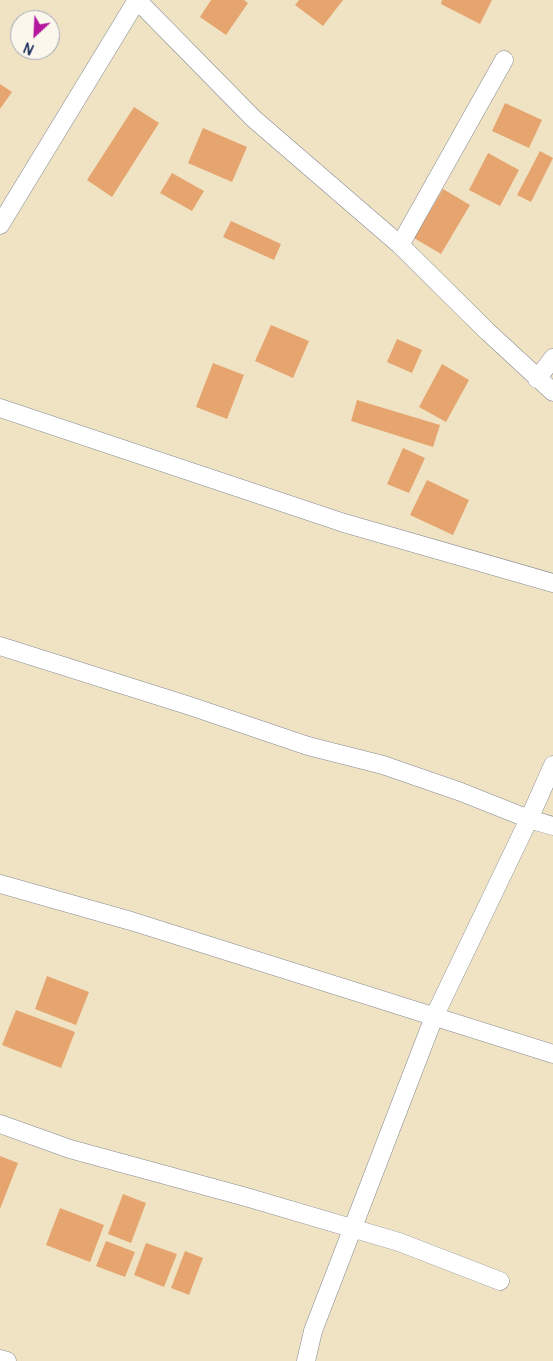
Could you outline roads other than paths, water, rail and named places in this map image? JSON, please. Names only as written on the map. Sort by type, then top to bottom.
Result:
[{"type":"street","points":[[0,225],[137,0],[254,119],[400,245],[553,392]]},
{"type":"street","points":[[400,245],[504,60]]},
{"type":"street","points":[[537,378],[553,358]]},
{"type":"street","points":[[0,408],[344,523],[553,583]]},
{"type":"street","points":[[0,646],[190,706],[308,746],[383,765],[461,792],[529,819],[553,826]]},
{"type":"street","points":[[306,1361],[313,1331],[434,1017],[553,765]]},
{"type":"street","points":[[0,884],[130,921],[553,1054]]},
{"type":"street","points":[[0,1124],[70,1149],[399,1242],[500,1281]]},
{"type":"street","points":[[0,1359],[7,1361]]}]
